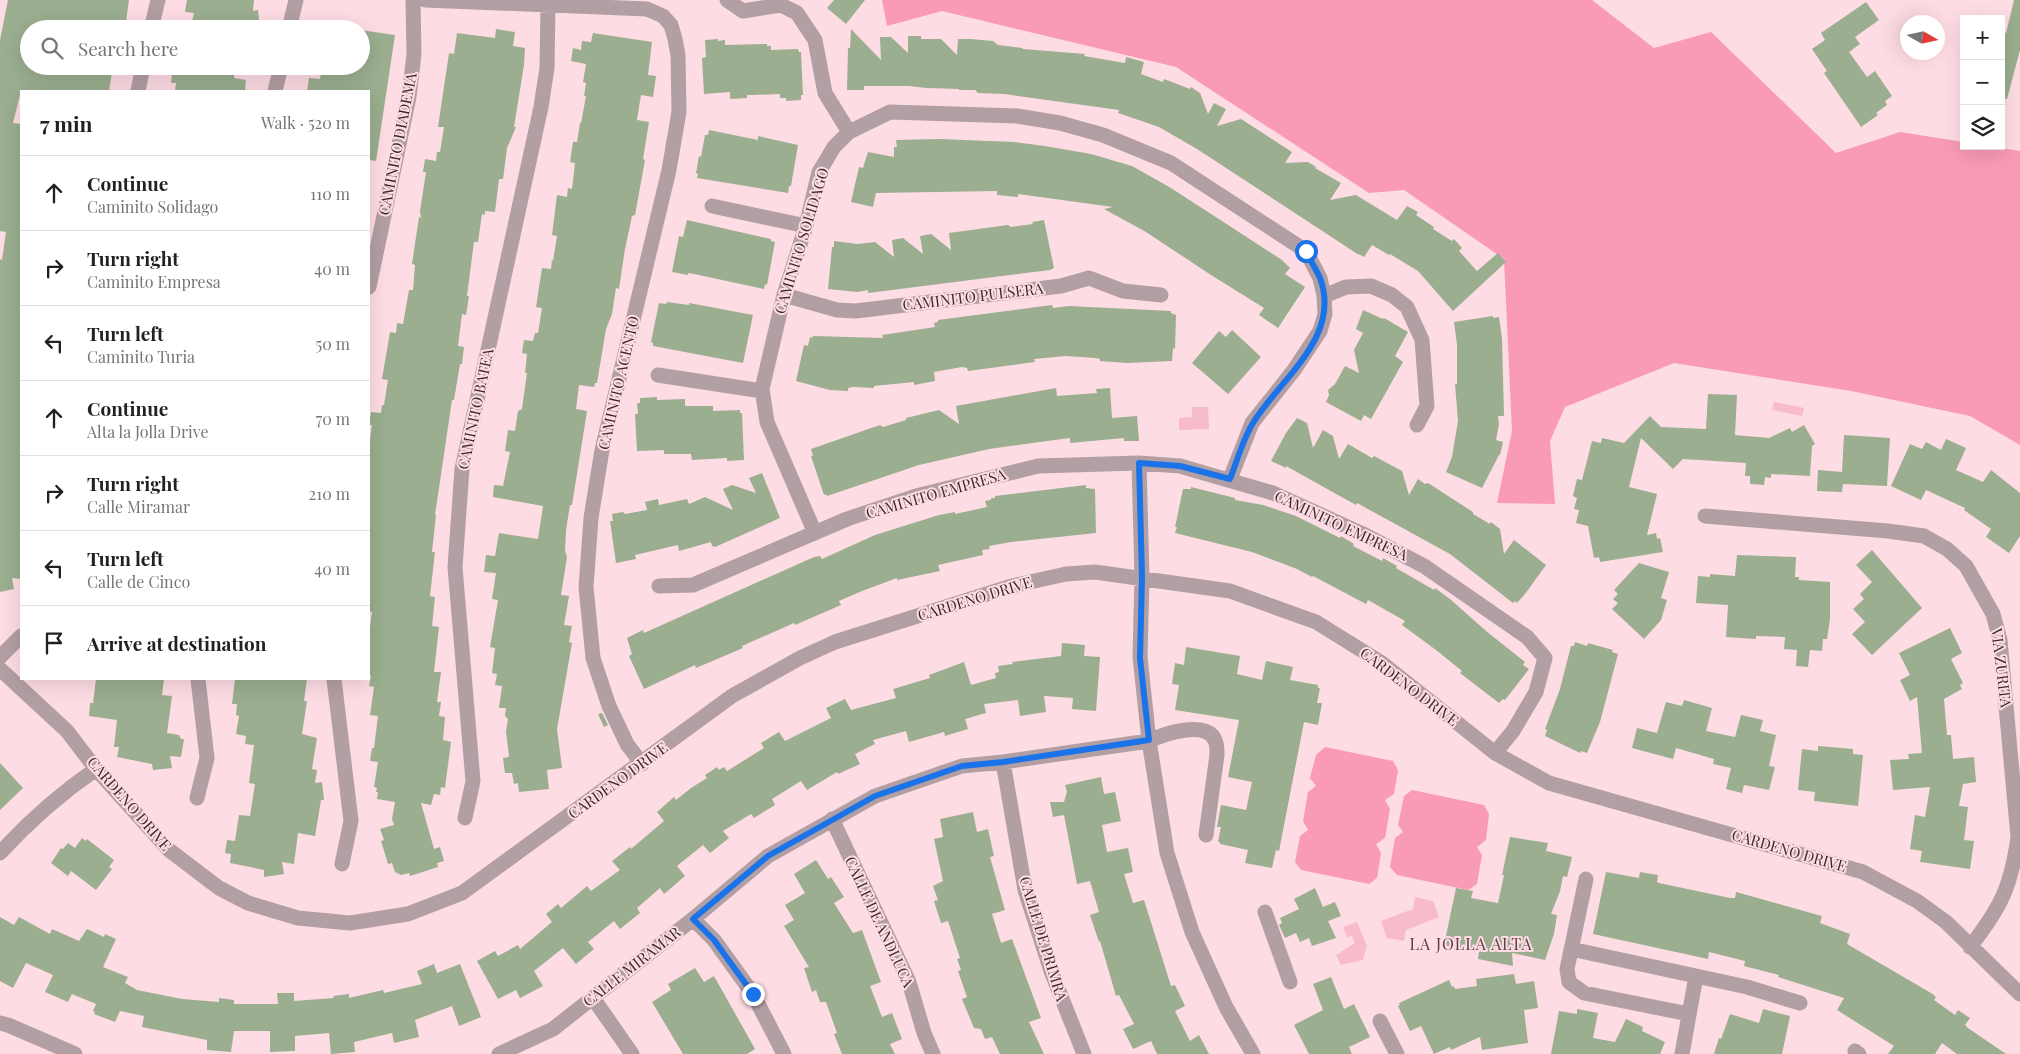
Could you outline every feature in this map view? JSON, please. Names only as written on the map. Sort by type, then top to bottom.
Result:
[{"type":"street","points":[[153,20],[158,0]]},
{"type":"street","points":[[291,20],[296,0]]},
{"type":"street","name":"CAMINITO DIADEMA","points":[[370,282],[409,97],[414,54],[413,0]]},
{"type":"street","points":[[425,0],[548,5]]},
{"type":"street","points":[[727,0],[743,11],[781,5],[797,13],[815,40],[825,93],[849,132]]},
{"type":"street","name":"CAMINITO ACENTO","points":[[548,5],[646,9],[662,16],[671,25],[676,39],[678,55],[679,112],[670,170],[602,450],[591,518],[586,587],[593,658],[609,706],[627,744],[642,764]]},
{"type":"street","name":"CAMINITO BATEA","points":[[465,818],[473,780],[455,567],[462,470],[541,108],[547,68],[548,5]]},
{"type":"street","points":[[138,90],[141,75]]},
{"type":"street","points":[[275,90],[279,75]]},
{"type":"street","name":"CAMINITO SOLIDAGO","points":[[815,533],[767,422],[762,391],[784,295],[806,226],[819,172],[834,147],[849,132],[890,112],[1017,116],[1060,123],[1103,135],[1171,163],[1306,251],[1320,278],[1324,296],[1325,314],[1320,331],[1294,370],[1252,423],[1230,479]]},
{"type":"street","points":[[712,206],[806,226]]},
{"type":"street","name":"CAMINITO PULSERA","points":[[784,295],[837,310],[856,311],[1061,286],[1089,278],[1123,291],[1161,295]]},
{"type":"street","points":[[1324,296],[1346,287],[1370,286],[1392,295],[1407,307],[1422,340],[1427,406],[1417,425]]},
{"type":"street","points":[[658,375],[762,391]]},
{"type":"street","points":[[1139,463],[1142,577],[1140,658],[1149,740],[1167,853],[1192,932],[1226,1007],[1253,1054]]},
{"type":"street","name":"CAMINITO EMPRESA","points":[[659,586],[693,585],[847,519],[916,496],[1038,466],[1139,463],[1180,466],[1230,479],[1280,496],[1363,534],[1424,566],[1527,637],[1545,658],[1536,692],[1513,731],[1495,753]]},
{"type":"street","name":"VIA ZURITA","points":[[1705,516],[1888,531],[1924,536],[1947,549],[1966,566],[1993,614],[2000,640],[2018,837],[2014,866],[2006,894],[1989,922],[1970,946]]},
{"type":"street","name":"CARDENO DRIVE","points":[[0,669],[67,731],[96,769],[169,850],[219,888],[248,903],[298,918],[350,923],[408,914],[462,894],[642,764],[732,696],[800,658],[835,642],[1012,586],[1066,574],[1095,572],[1142,577],[1230,591],[1316,622],[1382,662],[1495,753],[1549,784],[1863,872],[1946,922],[2020,994]]},
{"type":"street","points":[[0,657],[20,637]]},
{"type":"street","points":[[197,798],[206,758],[198,680]]},
{"type":"street","points":[[334,680],[351,821],[342,864]]},
{"type":"street","name":"CALLE MIRAMAR","points":[[502,1053],[553,1028],[693,919],[768,856],[875,796],[962,766],[1003,762],[1149,740],[1164,734],[1192,728],[1208,732],[1216,742],[1217,755],[1206,835]]},
{"type":"street","name":"CALLE DE PRIMRA","points":[[1003,762],[1025,890],[1051,971],[1084,1054]]},
{"type":"street","points":[[0,852],[29,821],[96,769]]},
{"type":"street","name":"CALLE DE ANDLUCA","points":[[832,819],[909,982],[924,1033],[933,1054]]},
{"type":"street","points":[[1586,879],[1567,969],[1569,982],[1584,993],[1689,1014]]},
{"type":"street","points":[[1265,912],[1290,982]]},
{"type":"street","points":[[693,919],[714,940],[753,994],[784,1054]]},
{"type":"street","points":[[1571,949],[1747,987],[1800,1004]]},
{"type":"street","points":[[1682,1054],[1696,976]]},
{"type":"street","points":[[593,998],[632,1054]]},
{"type":"street","points":[[1380,1021],[1397,1054]]},
{"type":"street","points":[[0,1023],[75,1054]]},
{"type":"shaded area","points":[[882,0],[1592,0],[1654,48],[1711,32],[1836,153],[1900,132],[1960,141],[1960,150],[2005,149],[2020,151],[2020,445],[1970,416],[1851,391],[1674,363],[1565,407],[1550,441],[1555,504],[1497,503],[1512,431],[1504,259],[1404,190],[1369,193],[1176,67],[942,11],[887,26]]},
{"type":"shaded area","points":[[1774,402],[1804,408],[1802,416],[1772,410]]},
{"type":"shaded area","points":[[1192,407],[1208,407],[1209,429],[1179,430],[1179,418],[1192,417]]},
{"type":"shaded area","points":[[1325,747],[1393,761],[1398,770],[1394,794],[1385,800],[1390,809],[1385,838],[1376,844],[1381,853],[1377,878],[1369,884],[1301,870],[1295,862],[1300,836],[1308,830],[1303,821],[1308,792],[1316,786],[1310,778],[1316,755]]},
{"type":"shaded area","points":[[1412,790],[1484,805],[1489,814],[1486,840],[1477,847],[1482,855],[1477,884],[1468,890],[1397,875],[1390,867],[1395,838],[1403,832],[1398,825],[1404,796]]},
{"type":"shaded area","points":[[1415,897],[1433,901],[1439,917],[1406,930],[1404,941],[1387,938],[1381,921],[1413,909]]},
{"type":"shaded area","points":[[1357,922],[1367,946],[1363,960],[1341,965],[1336,955],[1355,943],[1352,936],[1347,937],[1343,927]]},
{"type":"building","points":[[8,0],[129,0],[126,20],[20,20],[20,75],[112,75],[109,90],[20,90],[13,123],[20,124],[20,579],[12,578],[14,589],[0,592],[0,259],[2,260],[6,232],[0,231],[0,40]]},
{"type":"building","points":[[187,0],[254,0],[253,11],[258,10],[259,20],[192,20],[194,13],[185,12]]},
{"type":"building","points":[[834,0],[865,0],[846,24],[827,8]]},
{"type":"building","points":[[2014,0],[2020,0],[2020,50],[2007,99],[2005,99],[2006,33]]},
{"type":"building","points":[[1866,2],[1879,20],[1855,37],[1860,44],[1849,52],[1867,77],[1875,71],[1892,96],[1885,101],[1887,105],[1876,113],[1878,115],[1861,127],[1824,73],[1827,71],[1812,49],[1825,40],[1821,33]]},
{"type":"building","points":[[496,29],[515,32],[513,46],[525,48],[524,65],[514,127],[516,127],[507,148],[503,179],[499,179],[495,212],[485,211],[485,215],[482,214],[478,242],[474,242],[467,296],[469,296],[466,315],[462,314],[458,346],[464,347],[462,364],[460,364],[454,400],[452,400],[435,515],[432,552],[435,552],[430,596],[435,597],[432,626],[439,627],[434,672],[441,672],[437,702],[441,702],[439,716],[445,717],[443,740],[451,742],[445,788],[441,787],[440,795],[434,794],[431,805],[421,803],[434,849],[440,847],[444,861],[437,863],[438,867],[410,876],[409,873],[401,875],[395,872],[392,863],[388,864],[381,841],[384,840],[380,829],[394,825],[392,819],[395,802],[377,799],[377,788],[374,787],[378,762],[370,761],[372,748],[374,748],[378,716],[370,715],[374,687],[369,686],[371,676],[370,627],[372,612],[370,611],[370,440],[372,425],[370,425],[370,418],[371,412],[381,413],[382,405],[384,405],[388,380],[382,379],[390,332],[396,333],[397,323],[403,324],[409,290],[413,290],[415,265],[412,264],[419,217],[421,218],[420,211],[426,172],[423,172],[425,159],[436,161],[437,152],[440,152],[444,127],[438,127],[449,53],[454,54],[457,33],[495,38]]},
{"type":"building","points":[[851,29],[881,60],[880,37],[891,37],[908,53],[908,36],[921,36],[921,39],[941,39],[957,55],[958,39],[971,39],[993,41],[998,45],[1023,49],[1085,54],[1084,56],[1125,63],[1126,57],[1144,62],[1141,74],[1163,82],[1164,79],[1190,89],[1191,87],[1200,93],[1208,114],[1214,103],[1226,109],[1217,126],[1241,119],[1292,152],[1285,163],[1308,162],[1341,183],[1330,200],[1356,195],[1397,220],[1407,206],[1418,212],[1416,215],[1434,227],[1433,229],[1452,241],[1454,239],[1462,248],[1459,251],[1477,271],[1498,253],[1506,262],[1453,311],[1418,271],[1390,254],[1372,245],[1364,257],[1359,255],[1197,149],[1159,127],[1118,113],[1119,110],[1004,94],[978,93],[975,90],[909,86],[864,86],[864,90],[847,90],[848,48],[850,48]]},
{"type":"building","points":[[370,31],[395,35],[376,161],[370,160],[370,90],[307,90],[309,78],[320,79],[320,75],[370,75]]},
{"type":"building","points":[[593,33],[652,42],[648,75],[656,76],[653,97],[641,95],[637,120],[649,122],[643,159],[645,160],[635,215],[632,216],[625,249],[619,289],[616,288],[612,314],[606,329],[597,383],[595,383],[594,387],[579,385],[576,409],[587,411],[572,505],[570,505],[566,530],[565,551],[567,557],[561,595],[569,596],[564,625],[572,626],[569,642],[572,643],[557,729],[562,768],[547,770],[549,789],[519,792],[518,783],[514,784],[512,773],[505,773],[503,758],[509,757],[506,731],[508,719],[505,716],[506,708],[499,708],[502,686],[495,685],[497,674],[492,673],[495,648],[490,647],[498,600],[492,599],[496,573],[484,572],[486,555],[495,556],[499,533],[538,539],[543,506],[493,497],[494,485],[503,486],[510,452],[505,451],[508,430],[515,431],[518,411],[522,409],[527,373],[525,373],[527,354],[522,353],[524,340],[533,341],[535,333],[538,333],[542,308],[536,307],[542,268],[551,269],[557,236],[552,235],[557,195],[567,197],[568,188],[572,189],[575,163],[570,162],[573,142],[577,142],[586,96],[584,96],[586,83],[583,82],[586,64],[571,61],[573,48],[581,50],[582,41],[591,42]]},
{"type":"building","points":[[718,39],[718,41],[725,40],[725,45],[767,44],[767,46],[771,46],[771,50],[798,49],[801,52],[803,95],[801,95],[801,100],[786,101],[786,98],[780,98],[780,94],[747,95],[747,98],[730,99],[730,92],[704,94],[702,58],[706,57],[705,40]]},
{"type":"building","points":[[172,75],[234,75],[234,78],[246,80],[245,90],[175,90],[176,83],[171,83]]},
{"type":"building","points":[[709,130],[758,140],[758,136],[798,145],[791,186],[789,186],[788,193],[697,178],[699,156],[701,157],[705,135],[708,135]]},
{"type":"building","points":[[940,139],[1014,142],[1045,146],[1091,154],[1132,166],[1171,188],[1282,260],[1290,268],[1285,274],[1305,287],[1278,328],[1259,315],[1264,308],[1146,232],[1104,209],[1113,207],[1018,194],[1018,197],[997,195],[997,191],[876,193],[873,207],[851,202],[859,167],[863,168],[868,152],[894,157],[894,147],[897,147],[896,140]]},
{"type":"building","points":[[687,220],[771,239],[771,241],[775,242],[767,285],[765,284],[764,289],[694,274],[688,273],[688,275],[672,272],[679,236],[683,237]]},
{"type":"building","points":[[1044,220],[1054,268],[1050,270],[868,293],[868,290],[858,292],[828,289],[834,241],[858,244],[875,242],[894,257],[892,240],[903,238],[923,254],[920,236],[931,234],[951,250],[949,233],[1008,225],[1011,227],[1033,224],[1032,222]]},
{"type":"building","points":[[667,302],[689,305],[689,303],[753,315],[743,363],[653,346],[651,342],[659,303],[666,304]]},
{"type":"building","points":[[1052,305],[1053,308],[1069,306],[1171,311],[1171,313],[1176,315],[1175,349],[1173,348],[1172,361],[1127,363],[1066,356],[1034,359],[1035,362],[968,371],[967,368],[962,367],[934,372],[935,381],[914,385],[914,382],[874,386],[874,388],[853,387],[848,388],[848,391],[830,390],[796,381],[804,345],[808,346],[810,337],[812,338],[813,336],[883,338],[882,335],[935,327],[934,323],[938,322],[938,320]]},
{"type":"building","points":[[1363,310],[1384,318],[1408,332],[1395,356],[1403,362],[1371,419],[1364,415],[1361,421],[1326,402],[1329,395],[1328,390],[1335,384],[1345,366],[1359,373],[1354,350],[1363,333],[1356,329]]},
{"type":"building","points":[[1493,316],[1493,318],[1499,317],[1502,339],[1504,416],[1498,416],[1499,424],[1496,440],[1503,442],[1500,455],[1482,488],[1446,472],[1452,457],[1458,421],[1455,384],[1457,384],[1457,345],[1454,322]]},
{"type":"building","points":[[1232,330],[1261,357],[1228,394],[1192,363],[1219,331],[1226,337]]},
{"type":"building","points":[[1056,388],[1057,396],[1097,393],[1096,389],[1110,388],[1112,418],[1137,416],[1139,441],[1124,441],[1124,438],[1070,443],[1070,438],[989,449],[919,465],[827,496],[826,494],[824,495],[811,456],[813,456],[811,449],[880,425],[883,427],[906,420],[906,418],[939,410],[959,424],[956,406]]},
{"type":"building","points":[[1708,394],[1737,395],[1735,435],[1769,438],[1790,428],[1792,432],[1804,425],[1815,444],[1812,446],[1810,476],[1771,474],[1771,478],[1765,477],[1764,485],[1750,484],[1750,476],[1745,476],[1746,463],[1683,459],[1673,469],[1641,438],[1629,487],[1657,494],[1647,535],[1656,533],[1657,539],[1660,538],[1663,552],[1600,562],[1599,557],[1594,558],[1588,526],[1576,523],[1579,510],[1574,509],[1577,498],[1573,496],[1577,479],[1582,480],[1592,441],[1601,443],[1602,438],[1624,443],[1650,416],[1661,427],[1706,429]]},
{"type":"building","points":[[657,397],[657,400],[685,399],[685,406],[713,406],[713,411],[740,410],[740,413],[742,413],[744,460],[727,461],[727,458],[692,460],[691,454],[664,454],[664,450],[637,451],[635,414],[638,414],[637,403],[640,403],[640,398]]},
{"type":"building","points":[[1297,418],[1307,423],[1313,448],[1323,430],[1333,436],[1339,459],[1348,444],[1372,458],[1374,456],[1402,471],[1409,495],[1418,479],[1425,484],[1428,483],[1473,512],[1473,514],[1490,524],[1491,522],[1500,529],[1504,554],[1514,540],[1546,565],[1525,594],[1517,603],[1515,601],[1513,603],[1450,554],[1286,466],[1286,468],[1271,461],[1286,433]]},
{"type":"building","points":[[1844,435],[1890,438],[1887,486],[1843,484],[1842,492],[1817,491],[1818,470],[1842,472]]},
{"type":"building","points":[[1946,439],[1966,448],[1956,470],[1983,482],[1991,470],[2020,493],[2020,536],[2009,553],[1986,537],[1991,529],[1964,510],[1965,508],[1926,490],[1921,500],[1891,486],[1910,444],[1922,449],[1926,442],[1941,450]]},
{"type":"building","points":[[762,473],[780,518],[715,547],[712,546],[711,542],[679,551],[678,545],[635,555],[636,559],[616,563],[610,521],[613,521],[612,514],[647,510],[645,502],[658,499],[659,505],[687,499],[689,504],[705,497],[733,510],[723,489],[732,485],[756,493],[749,478]]},
{"type":"building","points":[[1086,485],[1086,488],[1095,489],[1096,533],[989,546],[990,549],[982,550],[983,555],[938,565],[940,571],[897,580],[897,578],[862,591],[839,601],[841,605],[795,625],[794,623],[696,668],[695,665],[644,689],[629,656],[632,654],[627,638],[643,630],[644,633],[814,557],[820,556],[822,559],[875,535],[939,515],[955,512],[955,514],[987,507],[985,501],[995,498],[995,496]]},
{"type":"building","points":[[1191,487],[1235,498],[1235,500],[1263,505],[1296,516],[1340,538],[1341,536],[1354,544],[1353,546],[1382,561],[1383,558],[1397,566],[1396,568],[1434,590],[1435,588],[1450,599],[1525,662],[1523,665],[1529,669],[1505,700],[1503,699],[1499,703],[1460,673],[1462,671],[1436,650],[1402,625],[1405,621],[1368,600],[1366,604],[1313,576],[1252,552],[1175,533],[1183,489],[1191,489]]},
{"type":"building","points":[[1872,550],[1922,608],[1872,655],[1852,634],[1865,622],[1853,609],[1864,599],[1860,594],[1872,582],[1856,565]]},
{"type":"building","points":[[1737,555],[1796,557],[1795,577],[1799,577],[1799,580],[1830,582],[1830,619],[1827,639],[1823,639],[1822,651],[1810,650],[1808,667],[1796,666],[1797,650],[1784,649],[1785,637],[1756,636],[1756,639],[1726,637],[1728,605],[1696,603],[1698,576],[1710,577],[1710,574],[1735,576]]},
{"type":"building","points":[[1639,563],[1669,572],[1661,598],[1667,600],[1661,620],[1644,639],[1612,609],[1618,603],[1613,599],[1618,594],[1614,590]]},
{"type":"building","points":[[1950,628],[1962,653],[1951,659],[1963,683],[1960,685],[1962,689],[1944,699],[1947,735],[1951,735],[1953,759],[1974,757],[1976,782],[1963,784],[1959,806],[1968,807],[1964,840],[1974,841],[1970,869],[1920,862],[1922,851],[1910,849],[1915,815],[1925,817],[1930,787],[1893,790],[1890,760],[1909,759],[1908,754],[1922,753],[1917,697],[1910,701],[1900,680],[1910,675],[1899,653]]},
{"type":"building","points":[[1575,642],[1587,646],[1588,643],[1613,650],[1612,652],[1618,654],[1600,722],[1587,753],[1581,751],[1580,753],[1545,736],[1547,730],[1545,729],[1560,689],[1571,646],[1574,646]]},
{"type":"building","points":[[1062,643],[1085,645],[1084,656],[1100,657],[1096,711],[1072,709],[1073,698],[1044,696],[1046,712],[1020,716],[1018,700],[984,704],[986,713],[965,719],[968,729],[945,736],[944,732],[909,742],[906,731],[873,740],[875,744],[855,754],[860,764],[838,774],[837,772],[807,790],[801,781],[772,799],[775,805],[754,818],[751,814],[723,831],[729,838],[710,853],[703,845],[677,866],[685,876],[664,894],[660,888],[637,908],[640,913],[620,929],[614,921],[588,942],[594,949],[576,964],[563,948],[534,971],[543,986],[520,998],[516,990],[498,999],[477,961],[495,951],[498,956],[518,945],[520,949],[552,922],[546,914],[558,904],[561,908],[587,886],[591,891],[620,870],[612,861],[630,847],[631,849],[664,821],[657,812],[674,797],[676,800],[707,778],[705,775],[717,767],[719,770],[724,767],[727,771],[764,748],[761,743],[779,732],[785,741],[831,718],[826,708],[845,699],[851,710],[896,698],[893,689],[930,678],[929,675],[964,662],[971,685],[996,678],[995,673],[999,672],[998,666],[1013,664],[1012,662],[1061,656]]},
{"type":"building","points":[[1186,647],[1240,656],[1237,674],[1262,680],[1266,661],[1293,667],[1290,680],[1318,685],[1318,688],[1320,688],[1317,703],[1322,703],[1318,725],[1304,722],[1279,851],[1276,850],[1272,868],[1245,863],[1248,850],[1218,842],[1221,827],[1217,827],[1221,805],[1246,810],[1252,782],[1228,777],[1239,720],[1175,710],[1179,685],[1172,684],[1175,663],[1184,665]]},
{"type":"building","points":[[96,680],[164,680],[162,695],[172,696],[167,733],[179,735],[181,739],[184,739],[181,757],[170,756],[172,768],[153,770],[152,764],[117,757],[119,747],[114,747],[117,720],[89,716],[90,703],[93,703]]},
{"type":"building","points":[[235,680],[307,680],[304,701],[307,701],[302,734],[317,738],[312,769],[317,770],[315,783],[322,782],[324,800],[321,800],[315,836],[298,833],[294,864],[282,862],[284,874],[264,877],[264,870],[230,863],[231,854],[225,853],[227,840],[235,841],[239,815],[250,816],[255,784],[249,783],[254,745],[245,744],[246,736],[236,734],[239,716],[236,715],[237,704],[232,704]]},
{"type":"building","points":[[1684,700],[1712,708],[1706,731],[1735,737],[1741,715],[1763,720],[1760,731],[1776,735],[1769,766],[1775,767],[1769,790],[1744,785],[1742,793],[1726,789],[1731,768],[1713,764],[1714,759],[1676,748],[1673,759],[1632,748],[1637,728],[1657,733],[1666,702],[1682,706]]},
{"type":"building","points":[[602,713],[608,725],[604,727],[598,714]]},
{"type":"building","points":[[1818,746],[1853,749],[1853,754],[1863,755],[1858,806],[1814,801],[1815,792],[1798,790],[1802,749],[1818,751]]},
{"type":"building","points":[[0,763],[23,788],[0,810]]},
{"type":"building","points":[[1101,777],[1104,794],[1115,792],[1121,821],[1102,825],[1107,852],[1128,848],[1133,872],[1124,874],[1133,903],[1144,900],[1171,986],[1175,985],[1185,1006],[1175,1011],[1190,1041],[1199,1035],[1209,1054],[1157,1054],[1151,1041],[1133,1049],[1123,1029],[1134,1024],[1119,995],[1116,996],[1100,941],[1090,915],[1099,912],[1090,881],[1077,884],[1064,815],[1053,817],[1050,802],[1064,802],[1067,792],[1065,785]]},
{"type":"building","points":[[973,812],[977,832],[988,829],[994,856],[990,857],[1005,910],[992,914],[1001,943],[1012,939],[1041,1018],[1029,1022],[1044,1054],[1000,1054],[992,1037],[985,1039],[981,1029],[974,1028],[962,999],[967,997],[958,971],[961,970],[957,959],[960,958],[948,921],[941,923],[934,901],[938,900],[933,886],[943,881],[934,839],[943,837],[940,819]]},
{"type":"building","points":[[1510,837],[1548,843],[1546,851],[1572,857],[1567,877],[1563,876],[1560,891],[1551,914],[1557,915],[1554,934],[1545,960],[1512,953],[1513,966],[1478,959],[1479,952],[1444,945],[1456,888],[1473,891],[1471,898],[1498,903]]},
{"type":"building","points":[[82,838],[86,841],[87,839],[114,860],[109,867],[112,869],[96,890],[71,871],[68,876],[51,863],[61,848],[63,849],[68,843],[75,848]]},
{"type":"building","points":[[816,860],[828,879],[831,877],[844,897],[834,903],[853,933],[862,930],[881,982],[870,986],[882,1017],[892,1013],[902,1039],[890,1044],[895,1054],[842,1054],[834,1034],[837,1033],[826,1002],[820,1002],[816,990],[812,992],[804,968],[809,967],[784,926],[794,920],[785,905],[805,893],[794,874]]},
{"type":"building","points":[[1606,872],[1639,878],[1640,872],[1658,875],[1657,882],[1659,883],[1730,898],[1735,898],[1736,892],[1822,916],[1820,923],[1850,934],[1847,944],[1931,993],[1936,997],[1934,1000],[1955,1015],[1958,1010],[1970,1018],[1965,1025],[1968,1028],[2006,1054],[1957,1054],[1942,1043],[1935,1054],[1888,1054],[1894,1046],[1837,1010],[1844,998],[1778,977],[1779,975],[1744,966],[1745,961],[1709,952],[1708,959],[1593,934]]},
{"type":"building","points":[[1315,888],[1323,907],[1335,902],[1341,916],[1328,921],[1336,938],[1312,946],[1309,938],[1300,942],[1296,933],[1285,938],[1279,925],[1282,923],[1280,918],[1299,909],[1294,899]]},
{"type":"building","points":[[0,917],[14,925],[19,917],[50,934],[52,929],[79,941],[87,929],[104,937],[105,934],[116,939],[103,967],[128,977],[125,983],[137,990],[182,999],[219,1002],[219,998],[234,1000],[234,1004],[278,1004],[277,993],[294,993],[294,1001],[334,998],[333,996],[349,994],[349,998],[383,990],[384,993],[422,984],[417,971],[434,964],[437,973],[460,964],[481,1017],[459,1026],[452,1006],[415,1020],[419,1037],[394,1043],[392,1033],[354,1042],[355,1052],[331,1054],[329,1033],[295,1036],[295,1051],[270,1052],[270,1031],[234,1031],[231,1052],[207,1050],[207,1040],[142,1027],[144,1016],[120,1011],[115,1022],[94,1014],[95,1012],[93,1011],[96,1004],[72,994],[68,1002],[45,992],[53,975],[26,963],[13,988],[0,981]]},
{"type":"building","points":[[695,968],[704,982],[714,976],[755,1049],[747,1054],[683,1054],[652,1002],[671,990],[668,984]]},
{"type":"building","points":[[1514,974],[1516,984],[1534,981],[1538,1008],[1524,1010],[1528,1043],[1482,1050],[1480,1037],[1451,1050],[1450,1047],[1434,1054],[1421,1026],[1410,1031],[1398,1006],[1400,1005],[1399,1003],[1449,980],[1455,989],[1477,986],[1476,979]]},
{"type":"building","points":[[1331,977],[1344,1009],[1354,1004],[1370,1037],[1349,1047],[1352,1054],[1309,1054],[1294,1025],[1323,1010],[1313,984]]},
{"type":"building","points":[[1577,1009],[1598,1013],[1593,1038],[1615,1042],[1626,1019],[1643,1027],[1642,1031],[1665,1042],[1660,1054],[1551,1054],[1559,1011],[1577,1014]]},
{"type":"building","points":[[1763,1009],[1790,1016],[1782,1054],[1714,1054],[1730,1014],[1759,1023]]},
{"type":"district","name":"LA JOLLA ALTA","points":[[1471,944]]},
{"type":"route","points":[[753,994],[714,940],[693,919],[768,856],[875,796],[962,766],[1003,762],[1149,740],[1140,658],[1142,577],[1139,463],[1180,466],[1230,479],[1252,423],[1294,370],[1320,331],[1325,314],[1324,296],[1320,278],[1306,251]]}]
